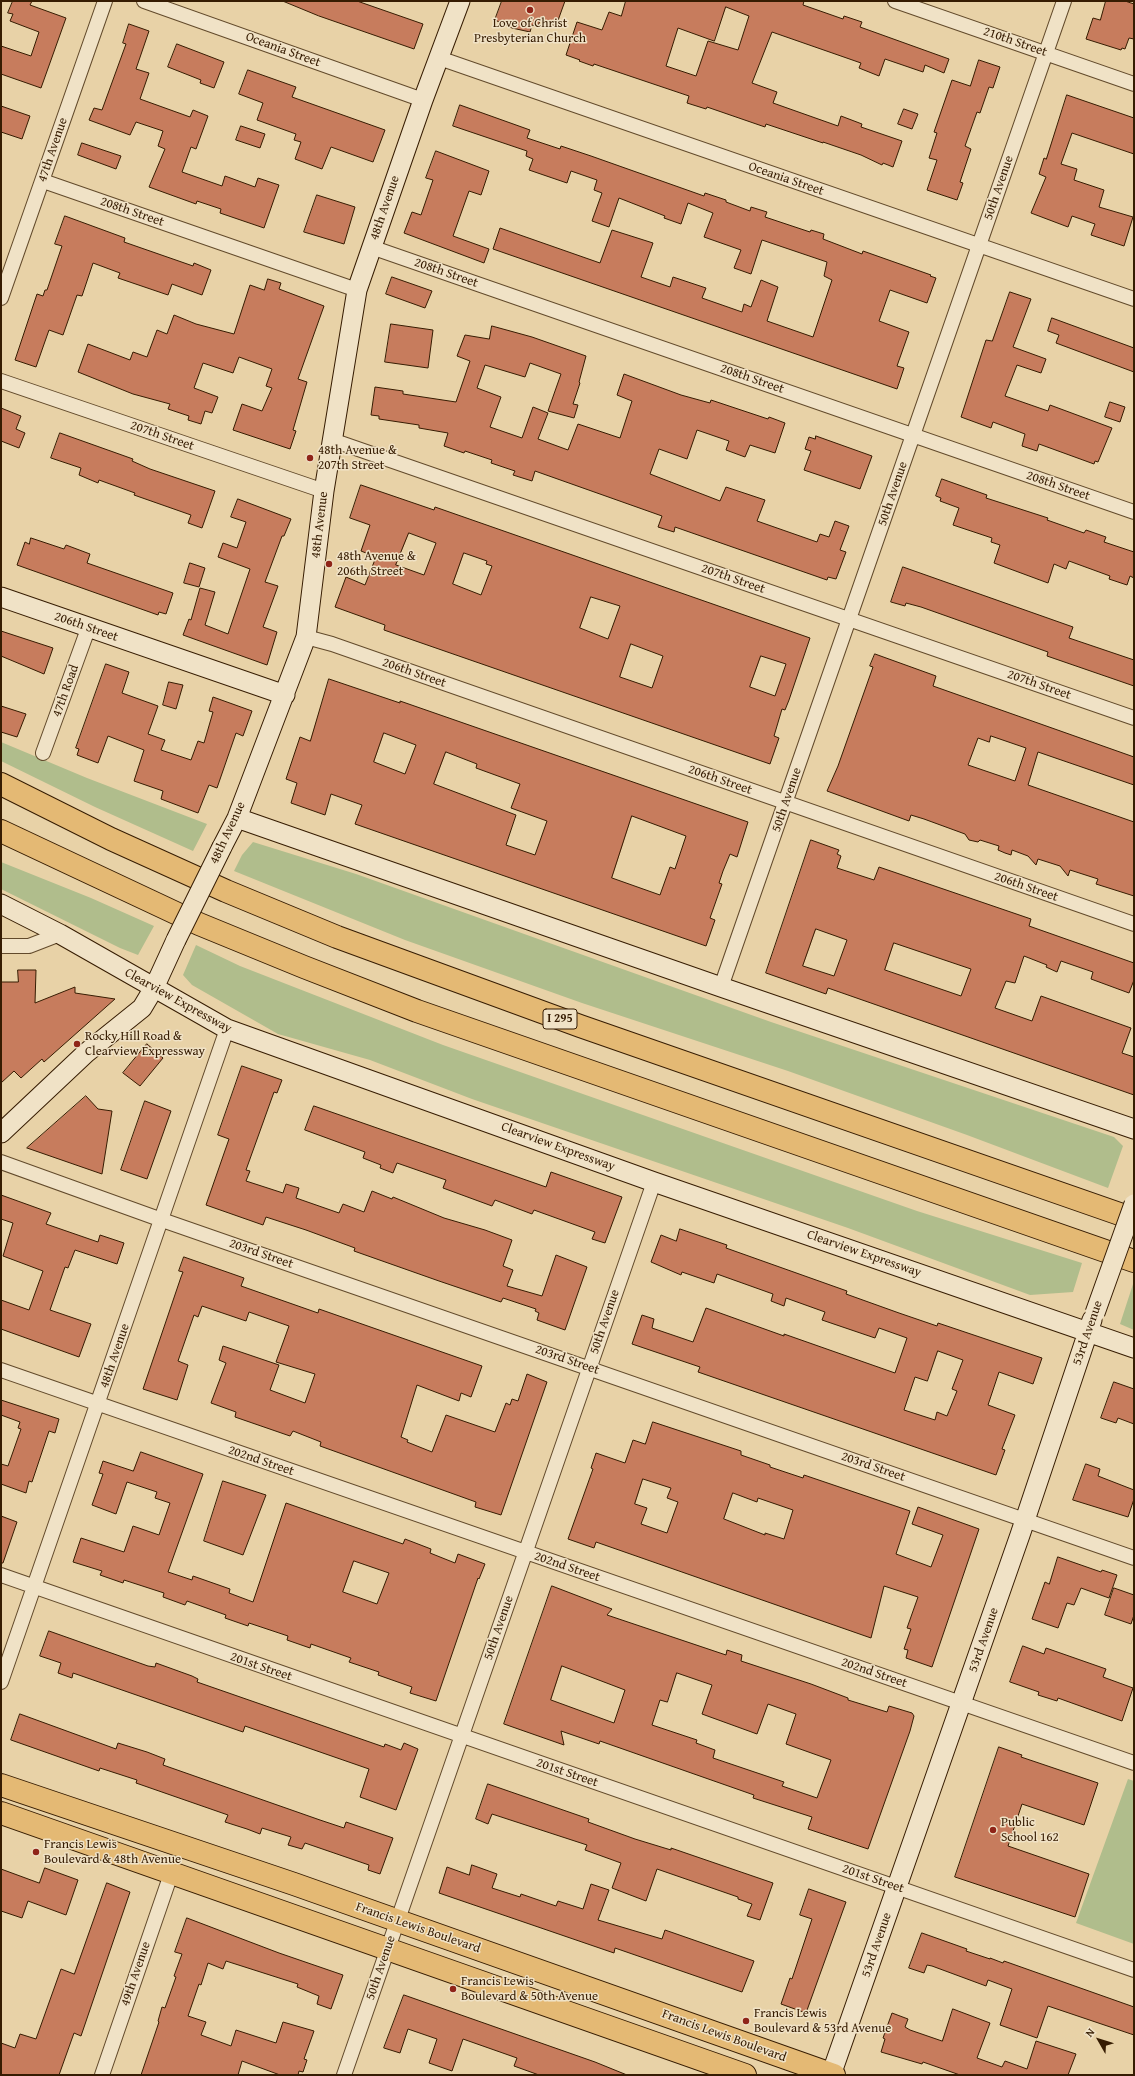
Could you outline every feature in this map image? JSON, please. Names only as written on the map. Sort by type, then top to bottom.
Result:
[{"type":"main road","name":"I 295","points":[[1,784],[118,842],[226,891],[337,937],[580,1026],[1134,1219]]},
{"type":"main road","points":[[1,831],[199,924],[416,1011],[1134,1261]]},
{"type":"main road","name":"Francis Lewis Boulevard","points":[[1,1785],[397,1921],[832,2075]]},
{"type":"main road","points":[[1,1813],[171,1874],[388,1948],[745,2075]]},
{"type":"street","name":"47th Avenue","points":[[1,298],[105,1]]},
{"type":"street","name":"Oceania Street","points":[[144,1],[423,100]]},
{"type":"street","name":"48th Avenue","points":[[1,1133],[86,1053],[142,1008],[154,988],[176,940],[237,818],[306,637],[324,491],[357,290],[423,100],[460,1]]},
{"type":"street","name":"210th Street","points":[[895,1],[1134,84]]},
{"type":"street","name":"50th Avenue","points":[[721,987],[850,620],[1064,1]]},
{"type":"street","name":"Oceania Street","points":[[439,58],[1134,300]]},
{"type":"street","name":"208th Street","points":[[43,181],[357,290]]},
{"type":"street","name":"208th Street","points":[[371,247],[1134,512]]},
{"type":"street","name":"207th Street","points":[[1,381],[324,491]]},
{"type":"street","name":"207th Street","points":[[332,440],[1134,718]]},
{"type":"street","name":"206th Street","points":[[1,597],[88,629],[285,695]]},
{"type":"street","name":"47th Road","points":[[43,753],[88,629]]},
{"type":"street","name":"206th Street","points":[[306,637],[332,644],[1134,924]]},
{"type":"street","points":[[237,818],[1134,1129]]},
{"type":"street","name":"Clearview Expressway","points":[[1,904],[60,934],[227,1029],[654,1182],[1134,1348]]},
{"type":"street","points":[[1,946],[29,946],[60,934]]},
{"type":"street","name":"48th Avenue","points":[[1,1682],[227,1029]]},
{"type":"street","name":"203rd Street","points":[[1,1162],[162,1220],[1134,1558]]},
{"type":"street","name":"50th Avenue","points":[[344,2075],[654,1182]]},
{"type":"street","name":"53rd Avenue","points":[[832,2075],[962,1703],[1088,1332],[1134,1204]]},
{"type":"street","name":"202nd Street","points":[[1,1370],[1134,1763]]},
{"type":"street","name":"201st Street","points":[[1,1575],[462,1737],[1134,1970]]},
{"type":"street","name":"49th Avenue","points":[[102,2075],[171,1874]]},
{"type":"green space","points":[[1,742],[87,778],[207,824],[193,851],[95,807],[1,761]]},
{"type":"green space","points":[[253,842],[356,874],[771,1022],[1114,1137],[1123,1146],[1108,1188],[967,1135],[788,1071],[582,1003],[405,940],[234,871],[242,855]]},
{"type":"green space","points":[[1,862],[91,898],[154,926],[138,955],[120,948],[1,889]]},
{"type":"green space","points":[[196,945],[240,966],[443,1045],[917,1211],[1082,1263],[1073,1292],[1030,1295],[848,1228],[472,1099],[370,1060],[278,1034],[192,985],[183,975]]},
{"type":"green space","points":[[1134,1281],[1134,1330],[1120,1324]]},
{"type":"green space","points":[[1128,1779],[1134,1781],[1134,1944],[1076,1923]]},
{"type":"building","points":[[13,1],[32,1],[30,5],[66,18],[41,88],[1,74],[1,46],[31,56],[39,32],[10,21],[13,14],[8,13]]},
{"type":"building","points":[[283,1],[357,1],[423,24],[414,49],[319,16]]},
{"type":"building","name":"Love of Christ Presbyterian Church","points":[[502,1],[565,1],[556,26],[540,20],[538,27],[532,25],[530,32],[512,28],[495,20]]},
{"type":"building","points":[[626,1],[804,1],[803,5],[843,19],[844,16],[862,22],[860,27],[949,59],[944,73],[925,65],[923,72],[885,59],[879,76],[859,68],[861,63],[772,32],[752,83],[777,92],[773,103],[838,126],[841,116],[862,124],[861,127],[902,141],[893,167],[883,163],[882,165],[861,155],[766,124],[765,127],[707,107],[706,109],[687,103],[689,96],[594,64],[593,66],[566,55],[577,22],[602,30],[609,12],[621,16]],"holes":[[[726,7],[749,16],[738,50],[708,41],[696,76],[666,66],[678,28],[714,41]]]},
{"type":"building","points":[[1106,1],[1125,1],[1134,4],[1134,39],[1129,38],[1125,49],[1122,48],[1121,50],[1086,39],[1093,18],[1100,20]]},
{"type":"building","points":[[129,24],[149,31],[136,69],[149,73],[140,99],[190,117],[193,110],[208,116],[196,149],[191,147],[182,172],[222,186],[225,176],[255,187],[258,178],[279,185],[264,228],[220,213],[221,209],[197,201],[196,204],[149,187],[165,149],[158,146],[163,131],[136,122],[130,135],[89,120],[94,108],[102,110],[126,44],[123,43]]},
{"type":"building","points":[[177,44],[224,62],[214,88],[200,83],[201,80],[168,67]]},
{"type":"building","points":[[979,60],[1000,67],[993,88],[989,87],[980,113],[977,112],[965,146],[971,149],[960,182],[963,183],[957,200],[927,190],[937,160],[929,158],[937,133],[934,132],[952,80],[970,86]]},
{"type":"building","points":[[248,70],[296,87],[292,97],[385,130],[373,162],[331,147],[322,169],[295,159],[301,142],[294,140],[296,134],[257,120],[263,103],[239,94]]},
{"type":"building","points":[[1067,95],[1134,118],[1134,154],[1072,133],[1061,164],[1077,169],[1074,180],[1104,190],[1099,207],[1133,217],[1124,246],[1091,235],[1095,224],[1072,216],[1068,227],[1031,213],[1046,177],[1039,174],[1044,158],[1046,159]]},
{"type":"building","points":[[460,105],[530,130],[527,138],[560,149],[561,146],[704,196],[705,193],[726,200],[726,202],[750,211],[751,207],[767,212],[765,217],[810,232],[811,230],[824,234],[823,239],[862,254],[863,251],[936,278],[927,303],[890,290],[879,321],[909,332],[897,366],[904,368],[897,389],[493,249],[500,228],[600,263],[612,230],[653,243],[641,277],[670,287],[673,277],[706,288],[702,298],[742,312],[744,304],[751,307],[761,280],[778,287],[767,321],[813,337],[832,280],[824,276],[827,262],[762,240],[751,274],[734,268],[741,250],[704,237],[713,213],[688,203],[681,224],[619,198],[609,227],[592,221],[602,193],[594,190],[597,180],[571,171],[567,183],[529,170],[533,159],[526,156],[527,151],[453,126]]},
{"type":"building","points":[[1,106],[30,116],[22,139],[1,132]]},
{"type":"building","points":[[904,109],[918,114],[912,129],[898,124]]},
{"type":"building","points":[[241,126],[265,134],[260,148],[236,140]]},
{"type":"building","points":[[82,143],[121,156],[116,169],[78,155]]},
{"type":"building","points":[[436,151],[489,171],[481,195],[469,191],[453,236],[489,249],[484,263],[404,233],[412,212],[421,215],[433,180],[426,178]]},
{"type":"building","points":[[317,195],[355,207],[344,244],[304,232]]},
{"type":"building","points":[[65,216],[125,238],[124,242],[193,266],[194,263],[211,270],[202,295],[172,284],[168,295],[118,278],[120,273],[93,263],[82,296],[77,295],[63,335],[49,330],[36,367],[15,360],[37,294],[43,296],[45,290],[47,290],[62,246],[55,244]]},
{"type":"building","points":[[392,277],[432,291],[425,308],[386,294]]},
{"type":"building","points":[[268,279],[281,283],[279,289],[324,306],[298,379],[307,382],[293,430],[296,431],[290,449],[233,430],[242,404],[262,411],[272,388],[266,386],[272,369],[239,357],[233,373],[203,363],[194,388],[218,397],[212,413],[205,411],[201,424],[188,420],[189,416],[168,409],[170,404],[133,394],[78,372],[88,344],[130,360],[133,352],[147,357],[157,330],[167,334],[174,315],[196,324],[234,334],[250,285],[264,290]]},
{"type":"building","points":[[1010,292],[1031,299],[1013,347],[1046,359],[1041,373],[1017,365],[1005,396],[1048,411],[1050,405],[1112,428],[1098,462],[1095,461],[1094,464],[1039,444],[1037,451],[1022,446],[1025,434],[993,422],[991,428],[961,417],[986,340],[992,341]]},
{"type":"building","points":[[1052,318],[1134,348],[1134,372],[1056,343],[1059,335],[1048,331]]},
{"type":"building","points":[[391,324],[433,330],[428,368],[385,362]]},
{"type":"building","points":[[492,326],[532,337],[586,356],[580,383],[573,404],[578,405],[574,418],[548,411],[561,374],[530,363],[525,377],[485,365],[477,388],[501,397],[490,427],[522,438],[533,407],[548,413],[538,439],[568,450],[578,424],[620,438],[632,401],[617,395],[624,374],[681,395],[710,403],[711,400],[768,419],[769,417],[785,423],[775,453],[750,445],[745,457],[726,450],[729,441],[697,430],[687,459],[659,449],[650,474],[720,501],[726,487],[765,500],[757,521],[817,542],[820,534],[829,537],[835,521],[849,526],[840,550],[846,552],[836,579],[828,577],[827,580],[675,527],[674,532],[658,527],[662,516],[535,471],[532,481],[513,475],[515,471],[491,463],[492,460],[444,446],[448,433],[419,428],[419,425],[379,419],[379,416],[371,415],[375,387],[403,391],[403,394],[456,402],[470,361],[457,356],[465,335],[489,339]]},
{"type":"building","points":[[1110,402],[1125,407],[1120,422],[1105,417]]},
{"type":"building","points":[[1,408],[21,416],[16,429],[25,433],[19,448],[1,441]]},
{"type":"building","points":[[60,433],[133,459],[132,461],[150,469],[215,491],[202,528],[188,523],[191,515],[134,495],[135,493],[99,480],[98,483],[79,475],[81,468],[51,458]]},
{"type":"building","points":[[816,436],[872,456],[860,489],[804,470],[811,451],[805,449],[809,437],[815,439]]},
{"type":"building","points":[[942,479],[987,495],[986,498],[1048,518],[1047,520],[1084,533],[1086,530],[1106,537],[1104,542],[1134,552],[1134,578],[1130,576],[1127,585],[1109,579],[1110,576],[1069,561],[1066,569],[1054,564],[1048,583],[994,563],[1000,545],[991,542],[992,538],[953,525],[959,508],[940,501],[941,498],[936,496]]},
{"type":"building","points":[[361,485],[434,510],[435,507],[810,638],[789,700],[785,710],[782,709],[774,736],[779,738],[770,764],[384,630],[385,625],[335,607],[346,577],[365,585],[376,557],[361,551],[370,525],[350,518]],"holes":[[[409,533],[436,543],[424,575],[396,565]],[[464,553],[487,561],[486,564],[492,566],[481,595],[453,584]],[[591,597],[620,606],[608,639],[580,628]],[[631,644],[663,656],[652,688],[620,677]],[[761,656],[786,664],[775,696],[750,687]]]},
{"type":"building","points":[[238,499],[291,519],[284,536],[282,536],[265,582],[278,586],[263,627],[277,632],[267,665],[183,635],[189,619],[191,620],[200,588],[215,592],[205,625],[228,634],[250,569],[218,557],[223,543],[237,548],[246,522],[231,517]]},
{"type":"building","points":[[31,538],[64,549],[66,545],[90,554],[87,563],[173,593],[166,614],[159,612],[158,615],[17,565],[25,542],[29,544]]},
{"type":"building","points":[[190,563],[205,568],[199,587],[184,583]]},
{"type":"building","points":[[903,567],[1073,627],[1069,638],[1134,660],[1134,686],[1047,656],[1048,652],[921,607],[906,603],[905,606],[891,602]]},
{"type":"building","points":[[1,631],[53,648],[44,674],[1,656]]},
{"type":"building","points":[[875,654],[936,676],[933,686],[1134,757],[1134,785],[1038,752],[1028,785],[1134,822],[1134,896],[1096,884],[1098,879],[1070,870],[1068,876],[1060,866],[1038,859],[1036,865],[1028,856],[1012,850],[1011,855],[1005,853],[998,850],[999,846],[980,840],[978,842],[969,840],[965,834],[924,819],[911,815],[909,821],[827,791],[838,766],[873,667],[870,666]],"holes":[[[991,736],[1026,748],[1015,781],[968,765],[978,738],[989,742]]]},
{"type":"building","points":[[106,664],[129,672],[122,693],[158,706],[148,734],[165,740],[161,750],[191,760],[198,741],[204,743],[213,712],[209,711],[213,697],[252,711],[243,736],[236,733],[217,788],[209,785],[198,813],[161,799],[163,791],[134,781],[144,750],[108,736],[98,763],[77,755],[79,749],[76,748]]},
{"type":"building","points":[[329,679],[400,703],[400,701],[748,822],[737,857],[730,854],[723,871],[719,883],[722,884],[710,918],[715,920],[706,946],[355,824],[362,805],[331,794],[325,815],[291,803],[297,783],[286,779],[300,737],[310,741]],"holes":[[[384,733],[416,745],[405,774],[374,762]],[[446,752],[477,764],[476,768],[520,784],[511,808],[547,821],[535,855],[506,845],[516,815],[434,784]],[[632,816],[686,836],[675,869],[670,867],[660,895],[612,878]]]},
{"type":"building","points":[[169,682],[183,685],[176,709],[163,705]]},
{"type":"building","points":[[1,706],[26,714],[17,737],[1,732]]},
{"type":"building","points":[[811,840],[839,850],[837,854],[841,856],[837,868],[874,880],[879,867],[1031,919],[1029,926],[1134,963],[1134,980],[1129,993],[1091,979],[1093,972],[1061,961],[1057,972],[1046,967],[1047,965],[1024,956],[1015,983],[1006,981],[995,1008],[1032,1021],[1041,996],[1131,1028],[1122,1053],[1134,1057],[1134,1095],[828,988],[826,994],[766,973]],"holes":[[[816,929],[847,940],[834,976],[803,966]],[[894,943],[971,969],[961,996],[885,970]]]},
{"type":"building","points":[[18,970],[36,970],[35,1003],[75,987],[75,993],[115,999],[44,1062],[42,1059],[21,1078],[14,1071],[1,1083],[1,982],[18,982]]},
{"type":"building","points":[[147,1044],[163,1058],[140,1086],[123,1073]]},
{"type":"building","points":[[242,1066],[282,1080],[277,1093],[274,1092],[246,1170],[250,1171],[246,1181],[283,1193],[286,1184],[299,1188],[296,1198],[339,1213],[343,1204],[364,1212],[372,1191],[392,1199],[393,1197],[444,1218],[485,1230],[512,1240],[503,1266],[513,1270],[507,1286],[542,1296],[556,1255],[587,1267],[565,1330],[537,1320],[539,1313],[535,1311],[536,1309],[503,1298],[501,1302],[439,1281],[354,1251],[355,1248],[266,1217],[263,1225],[206,1205],[229,1139],[218,1135]]},
{"type":"building","points":[[86,1096],[98,1109],[112,1111],[102,1174],[27,1148]]},
{"type":"building","points":[[145,1101],[171,1111],[147,1179],[121,1170]]},
{"type":"building","points":[[314,1106],[546,1187],[551,1172],[622,1197],[605,1243],[592,1239],[595,1232],[534,1210],[532,1214],[495,1200],[492,1206],[443,1188],[446,1180],[397,1163],[393,1173],[380,1168],[381,1165],[363,1158],[365,1152],[305,1130]]},
{"type":"building","points":[[1,1195],[51,1213],[46,1224],[98,1242],[100,1235],[124,1243],[117,1264],[75,1250],[68,1268],[65,1267],[50,1310],[91,1324],[79,1357],[1,1329],[1,1300],[29,1310],[43,1271],[3,1256],[13,1223],[1,1219]]},
{"type":"building","points":[[680,1229],[727,1245],[726,1248],[847,1291],[846,1294],[899,1313],[937,1326],[938,1323],[1042,1358],[1033,1384],[999,1372],[988,1405],[1015,1415],[1002,1449],[1005,1450],[996,1475],[698,1372],[700,1367],[632,1344],[642,1315],[654,1319],[652,1328],[693,1342],[706,1308],[895,1373],[907,1338],[879,1328],[875,1338],[822,1320],[825,1312],[786,1298],[784,1306],[771,1301],[773,1294],[717,1274],[714,1283],[682,1272],[681,1275],[651,1262],[661,1235],[676,1241]],"holes":[[[938,1351],[963,1360],[952,1389],[957,1391],[947,1416],[937,1412],[935,1420],[904,1410],[915,1377],[927,1381]]]},
{"type":"building","points":[[184,1257],[244,1278],[241,1286],[318,1313],[319,1309],[482,1366],[471,1397],[461,1393],[459,1401],[417,1385],[401,1437],[408,1440],[407,1442],[432,1452],[446,1415],[495,1432],[506,1403],[510,1405],[512,1399],[518,1401],[527,1374],[547,1382],[501,1515],[475,1507],[476,1502],[320,1446],[321,1442],[293,1431],[290,1436],[235,1417],[236,1412],[211,1403],[226,1363],[219,1360],[223,1346],[279,1365],[270,1390],[305,1403],[315,1374],[276,1362],[289,1326],[249,1312],[246,1321],[202,1306],[198,1317],[194,1315],[178,1361],[188,1365],[177,1400],[143,1389],[183,1272],[179,1271]]},
{"type":"building","points":[[1114,1382],[1134,1389],[1134,1424],[1118,1418],[1116,1423],[1101,1418]]},
{"type":"building","points":[[1,1400],[59,1419],[55,1433],[49,1431],[32,1482],[29,1481],[26,1493],[1,1484],[1,1464],[8,1466],[21,1429],[18,1428],[20,1422],[1,1415]]},
{"type":"building","points":[[653,1422],[741,1451],[741,1455],[770,1465],[770,1467],[803,1478],[804,1475],[910,1511],[896,1554],[931,1567],[943,1535],[912,1524],[918,1507],[979,1529],[932,1667],[906,1658],[908,1650],[904,1649],[911,1629],[907,1628],[918,1597],[884,1586],[871,1638],[596,1542],[594,1548],[568,1539],[593,1469],[591,1468],[596,1453],[625,1463],[633,1440],[645,1444]],"holes":[[[643,1479],[671,1488],[667,1498],[678,1502],[667,1533],[641,1524],[647,1508],[635,1504]],[[733,1493],[757,1502],[758,1498],[793,1510],[784,1539],[765,1533],[765,1535],[724,1519]]]},
{"type":"building","points":[[141,1452],[203,1474],[168,1572],[192,1580],[193,1576],[230,1589],[229,1593],[253,1602],[286,1503],[403,1544],[405,1539],[431,1549],[430,1553],[455,1563],[458,1554],[485,1564],[479,1579],[478,1578],[436,1701],[410,1693],[412,1687],[378,1675],[379,1672],[349,1662],[351,1658],[311,1644],[310,1648],[287,1640],[288,1636],[249,1623],[248,1626],[225,1618],[226,1615],[187,1601],[185,1605],[163,1597],[164,1593],[124,1580],[123,1583],[100,1575],[102,1571],[73,1562],[81,1538],[124,1552],[133,1526],[159,1535],[170,1503],[155,1498],[157,1492],[127,1482],[116,1514],[92,1505],[103,1474],[99,1473],[103,1461],[133,1471]],"holes":[[[354,1561],[389,1573],[377,1604],[343,1592]]]},
{"type":"building","points":[[1086,1464],[1100,1469],[1098,1476],[1134,1490],[1134,1499],[1128,1517],[1073,1500]]},
{"type":"building","points":[[223,1481],[266,1495],[243,1555],[204,1541]]},
{"type":"building","points":[[1,1516],[17,1522],[3,1563],[1,1563]]},
{"type":"building","points":[[1058,1557],[1101,1572],[1102,1570],[1117,1575],[1109,1598],[1081,1588],[1074,1605],[1067,1603],[1058,1628],[1032,1619],[1045,1582],[1049,1584]]},
{"type":"building","points":[[552,1586],[612,1609],[607,1615],[726,1655],[727,1650],[742,1655],[741,1661],[811,1684],[848,1698],[848,1700],[887,1712],[889,1706],[912,1713],[914,1716],[868,1849],[808,1829],[812,1817],[753,1798],[754,1795],[600,1741],[599,1744],[561,1731],[564,1745],[504,1724]],"holes":[[[562,1666],[625,1690],[614,1723],[551,1700]],[[677,1673],[712,1685],[702,1714],[757,1734],[768,1704],[796,1714],[786,1744],[831,1760],[817,1798],[782,1786],[784,1782],[713,1758],[715,1750],[696,1743],[697,1740],[652,1725],[660,1700],[667,1702]]]},
{"type":"building","points":[[1114,1588],[1134,1595],[1134,1615],[1131,1624],[1105,1615]]},
{"type":"building","points":[[49,1631],[148,1666],[155,1667],[156,1663],[192,1676],[198,1679],[197,1682],[384,1747],[385,1744],[401,1750],[404,1743],[418,1749],[396,1810],[360,1797],[369,1769],[245,1726],[243,1732],[73,1673],[72,1678],[58,1673],[61,1663],[40,1656]]},
{"type":"building","points":[[1023,1646],[1044,1654],[1046,1648],[1106,1669],[1103,1677],[1133,1688],[1122,1721],[1058,1698],[1057,1701],[1038,1695],[1039,1692],[1010,1682]]},
{"type":"building","points":[[20,1714],[116,1749],[118,1743],[147,1752],[165,1759],[163,1765],[344,1828],[346,1822],[393,1838],[380,1874],[368,1870],[369,1865],[305,1843],[302,1849],[288,1845],[291,1837],[262,1828],[260,1834],[225,1822],[228,1815],[136,1783],[137,1780],[100,1768],[99,1771],[11,1740]]},
{"type":"building","name":"Public School 162","points":[[999,1747],[1022,1755],[1021,1757],[1098,1783],[1084,1825],[1022,1804],[1008,1846],[1089,1874],[1075,1917],[955,1877]]},
{"type":"building","points":[[488,1784],[589,1819],[588,1822],[635,1839],[671,1850],[671,1848],[773,1883],[760,1920],[747,1916],[752,1904],[738,1899],[738,1897],[657,1869],[646,1901],[612,1888],[621,1863],[585,1850],[587,1845],[492,1814],[488,1824],[476,1819]]},
{"type":"building","points":[[472,1865],[497,1874],[492,1888],[520,1897],[521,1894],[556,1906],[558,1901],[583,1909],[591,1884],[609,1890],[598,1920],[662,1939],[665,1930],[754,1961],[742,1992],[615,1948],[614,1953],[439,1893],[447,1867],[469,1875]]},
{"type":"building","points":[[45,1868],[78,1880],[66,1915],[28,1901],[22,1918],[1,1911],[1,1869],[39,1883]]},
{"type":"building","points":[[107,1883],[130,1892],[81,2036],[74,2033],[59,2075],[1,2075],[1,2043],[15,2048],[20,2034],[36,2039],[61,1969],[74,1974]]},
{"type":"building","points":[[809,1889],[846,1902],[806,2013],[781,2004],[790,1978],[792,1979],[812,1919],[800,1915]]},
{"type":"building","points":[[187,1918],[279,1953],[343,1975],[331,2009],[317,2004],[319,1996],[297,1987],[298,1984],[226,1961],[223,1969],[208,1963],[201,1985],[199,1984],[188,2016],[206,2022],[201,2035],[231,2046],[236,2030],[276,2043],[283,2022],[314,2031],[304,2059],[307,2060],[303,2072],[299,2071],[298,2075],[280,2075],[242,2061],[238,2075],[141,2075],[159,2022],[162,2007],[165,2008],[176,1977],[174,1976],[182,1954],[175,1952]]},
{"type":"building","points":[[922,1933],[967,1949],[966,1951],[1003,1963],[1004,1961],[1134,2007],[1134,2035],[1048,2006],[1037,2038],[1000,2025],[1012,1989],[988,1980],[986,1986],[932,1966],[927,1965],[924,1973],[909,1968]]},
{"type":"building","points":[[404,1995],[595,2062],[627,2075],[539,2075],[514,2066],[517,2058],[463,2039],[452,2071],[429,2063],[437,2039],[408,2029],[400,2053],[384,2048]]},
{"type":"building","points":[[953,2009],[990,2023],[977,2058],[1002,2067],[1005,2061],[1027,2069],[1036,2041],[1076,2054],[1068,2075],[960,2075],[923,2062],[922,2064],[881,2052],[885,2039],[883,2038],[892,2013],[908,2019],[905,2027],[910,2030],[942,2041]]},
{"type":"place","name":"Love of Christ Presbyterian Church","points":[[530,10]]},
{"type":"place","name":"48th Avenue & 207th Street","points":[[310,458]]},
{"type":"place","name":"48th Avenue & 206th Street","points":[[329,564]]},
{"type":"place","name":"Rocky Hill Road & Clearview Expressway","points":[[77,1044]]},
{"type":"place","name":"Public School 162","points":[[993,1830]]},
{"type":"place","name":"Francis Lewis Boulevard & 48th Avenue","points":[[36,1852]]},
{"type":"place","name":"Francis Lewis Boulevard & 50th Avenue","points":[[453,1989]]},
{"type":"place","name":"Francis Lewis Boulevard & 53rd Avenue","points":[[746,2021]]}]
